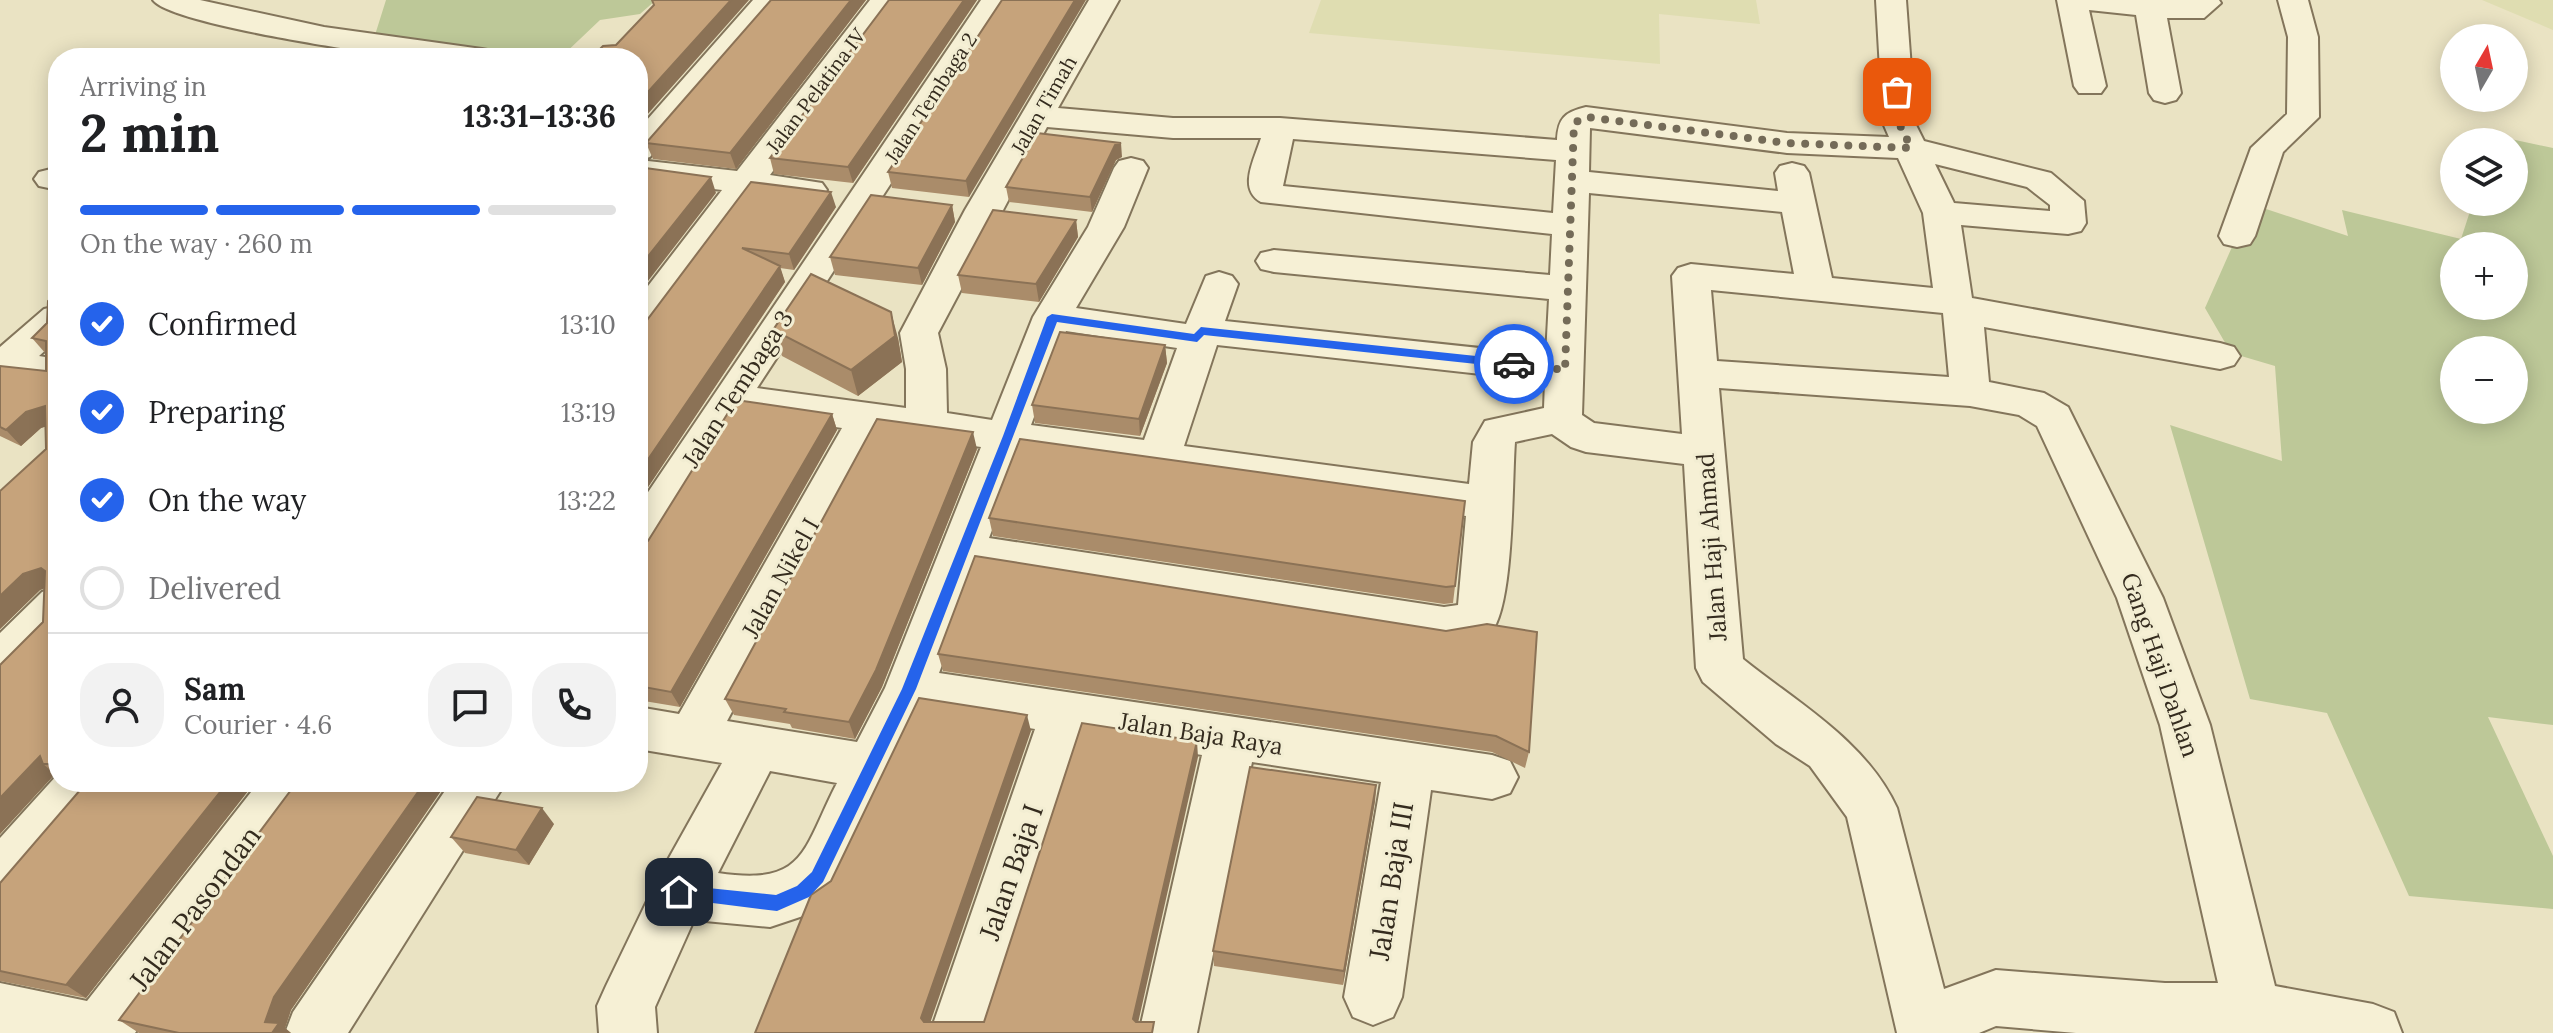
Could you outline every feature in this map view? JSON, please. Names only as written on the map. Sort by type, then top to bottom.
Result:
[{"type":"street","points":[[168,0],[237,22],[360,48]]},
{"type":"street","points":[[648,139],[769,0]]},
{"type":"street","name":"Jalan Pelatina IV","points":[[648,312],[885,0]]},
{"type":"street","name":"Jalan Tembaga 2","points":[[881,198],[996,0]]},
{"type":"street","points":[[1891,0],[1899,123],[1941,213],[1970,392]]},
{"type":"street","points":[[2090,86],[2072,0],[2194,12],[2206,3],[2204,0]]},
{"type":"street","points":[[2237,236],[2268,148],[2303,117],[2303,37],[2293,0]]},
{"type":"street","name":"Jalan Timah","points":[[926,424],[926,369],[918,342],[919,333],[1037,116],[1114,1]]},
{"type":"street","points":[[2150,8],[2165,93]]},
{"type":"street","points":[[1037,116],[1173,128],[1280,128],[1572,166],[1796,203]]},
{"type":"street","points":[[965,551],[1458,627],[1477,618],[1481,606],[1494,442],[1500,431],[1516,424],[1550,422],[1560,417],[1564,410],[1574,123],[1586,117],[1787,143],[1911,148],[2039,180],[2052,186],[2067,201],[2068,223],[1941,213]]},
{"type":"street","points":[[1280,128],[1265,180],[1267,192],[1273,195],[1570,225]]},
{"type":"street","points":[[1787,143],[1796,203],[1815,288],[1958,307],[2220,356]]},
{"type":"street","points":[[679,892],[777,903],[803,892],[817,877],[909,689],[1091,225],[1131,168]]},
{"type":"street","points":[[648,171],[881,198]]},
{"type":"street","name":"Jalan Tembaga 3","points":[[648,520],[730,398],[881,198]]},
{"type":"street","points":[[1274,261],[1568,289]]},
{"type":"street","name":"Jalan Haji Ahmad","points":[[1815,288],[1691,276],[1720,668],[1794,729],[1828,751],[1871,808],[1926,1033]]},
{"type":"street","points":[[1159,456],[1219,284]]},
{"type":"street","points":[[48,325],[9,350],[4,365],[48,371]]},
{"type":"street","points":[[1048,329],[1199,335],[1565,370]]},
{"type":"street","name":"Gang Haji Dahlan","points":[[1700,373],[1970,392],[2030,403],[2053,417],[2140,598],[2185,725],[2253,1012]]},
{"type":"street","points":[[730,398],[1488,503]]},
{"type":"street","points":[[1560,417],[1572,430],[1586,437],[1706,452]]},
{"type":"street","name":"Jalan Nikel I","points":[[693,736],[868,419]]},
{"type":"street","points":[[0,664],[48,615]]},
{"type":"street","name":"Jalan Baja Raya","points":[[909,689],[1492,777]]},
{"type":"street","name":"Jalan Baja I","points":[[959,1033],[1066,712]]},
{"type":"street","points":[[648,729],[869,766]]},
{"type":"street","points":[[1168,1033],[1231,740]]},
{"type":"street","points":[[628,1033],[626,1006],[679,892],[757,747]]},
{"type":"street","name":"Jalan Baja III","points":[[1373,997],[1409,765]]},
{"type":"street","points":[[0,877],[74,792]]},
{"type":"street","name":"Jalan Pasondan","points":[[101,1033],[282,792]]},
{"type":"street","points":[[314,1033],[473,792]]},
{"type":"street","points":[[1940,1033],[1947,1017],[1996,998],[2167,1022],[2253,1012],[2302,1017],[2373,1033]]},
{"type":"street","points":[[0,1012],[101,1033]]},
{"type":"shaded area","points":[[1321,0],[1756,0],[1760,24],[1659,14],[1660,64],[1309,33]]},
{"type":"shaded area","points":[[2482,0],[2553,0],[2553,30]]},
{"type":"green space","points":[[386,0],[656,0],[640,14],[600,20],[571,48],[450,48],[375,35]]},
{"type":"green space","points":[[2528,143],[2553,148],[2553,725],[2488,717],[2553,856],[2553,909],[2409,896],[2327,713],[2250,699],[2170,425],[2282,461],[2275,366],[2231,353],[2205,308],[2251,204],[2348,236],[2342,210],[2440,234],[2440,320],[2528,320],[2528,232],[2463,232],[2468,216],[2528,216]]},
{"type":"building","points":[[652,0],[731,0],[648,92],[648,48],[601,48],[616,45],[654,5]]},
{"type":"building","points":[[771,0],[851,0],[730,153],[648,143]]},
{"type":"building","points":[[889,0],[964,0],[848,167],[770,158]]},
{"type":"building","points":[[1002,0],[1075,0],[966,181],[888,172]]},
{"type":"building","points":[[1037,133],[1121,143],[1115,145],[1090,197],[1006,187]]},
{"type":"building","points":[[648,168],[711,177],[648,256]]},
{"type":"building","points":[[751,182],[831,192],[789,254],[742,248],[780,266],[648,459],[648,319]]},
{"type":"building","points":[[871,195],[952,205],[918,268],[830,257]]},
{"type":"building","points":[[993,210],[1076,220],[1036,284],[958,275]]},
{"type":"building","points":[[811,274],[891,312],[895,336],[851,370],[773,330]]},
{"type":"building","points":[[48,301],[48,764],[43,764],[40,756],[0,798],[0,665],[43,622],[45,571],[41,568],[23,574],[0,596],[0,491],[46,449],[45,406],[26,412],[6,430],[0,427],[0,366],[46,371],[46,341],[32,338],[47,323]]},
{"type":"building","points":[[1060,332],[1165,345],[1139,419],[1032,405]]},
{"type":"building","points":[[736,400],[832,414],[671,692],[648,688],[648,541]]},
{"type":"building","points":[[877,419],[973,432],[876,670],[849,722],[725,699]]},
{"type":"building","points":[[1020,439],[1465,501],[1455,586],[989,518]]},
{"type":"building","points":[[975,556],[1446,631],[1487,624],[1537,632],[1529,752],[1496,736],[938,654]]},
{"type":"building","points":[[919,698],[1027,715],[921,1018],[924,1022],[984,1022],[1082,723],[1197,741],[1133,1019],[1136,1022],[1154,1022],[1152,1033],[755,1033],[811,895],[831,881]]},
{"type":"building","points":[[1250,767],[1376,785],[1344,971],[1213,951]]},
{"type":"building","points":[[78,792],[220,792],[66,985],[0,971],[0,883]]},
{"type":"building","points":[[290,792],[418,792],[274,997],[265,1022],[279,1023],[272,1033],[179,1033],[119,1020]]},
{"type":"building","points":[[477,797],[542,808],[516,850],[451,837]]},
{"type":"way so far","points":[[1514,364],[1565,370],[1574,123],[1586,117],[1787,143],[1911,148],[1899,123],[1897,92]]},
{"type":"route","points":[[679,892],[777,903],[803,892],[817,877],[909,689],[1010,436],[1052,317],[1197,338],[1201,331],[1514,364]]}]
